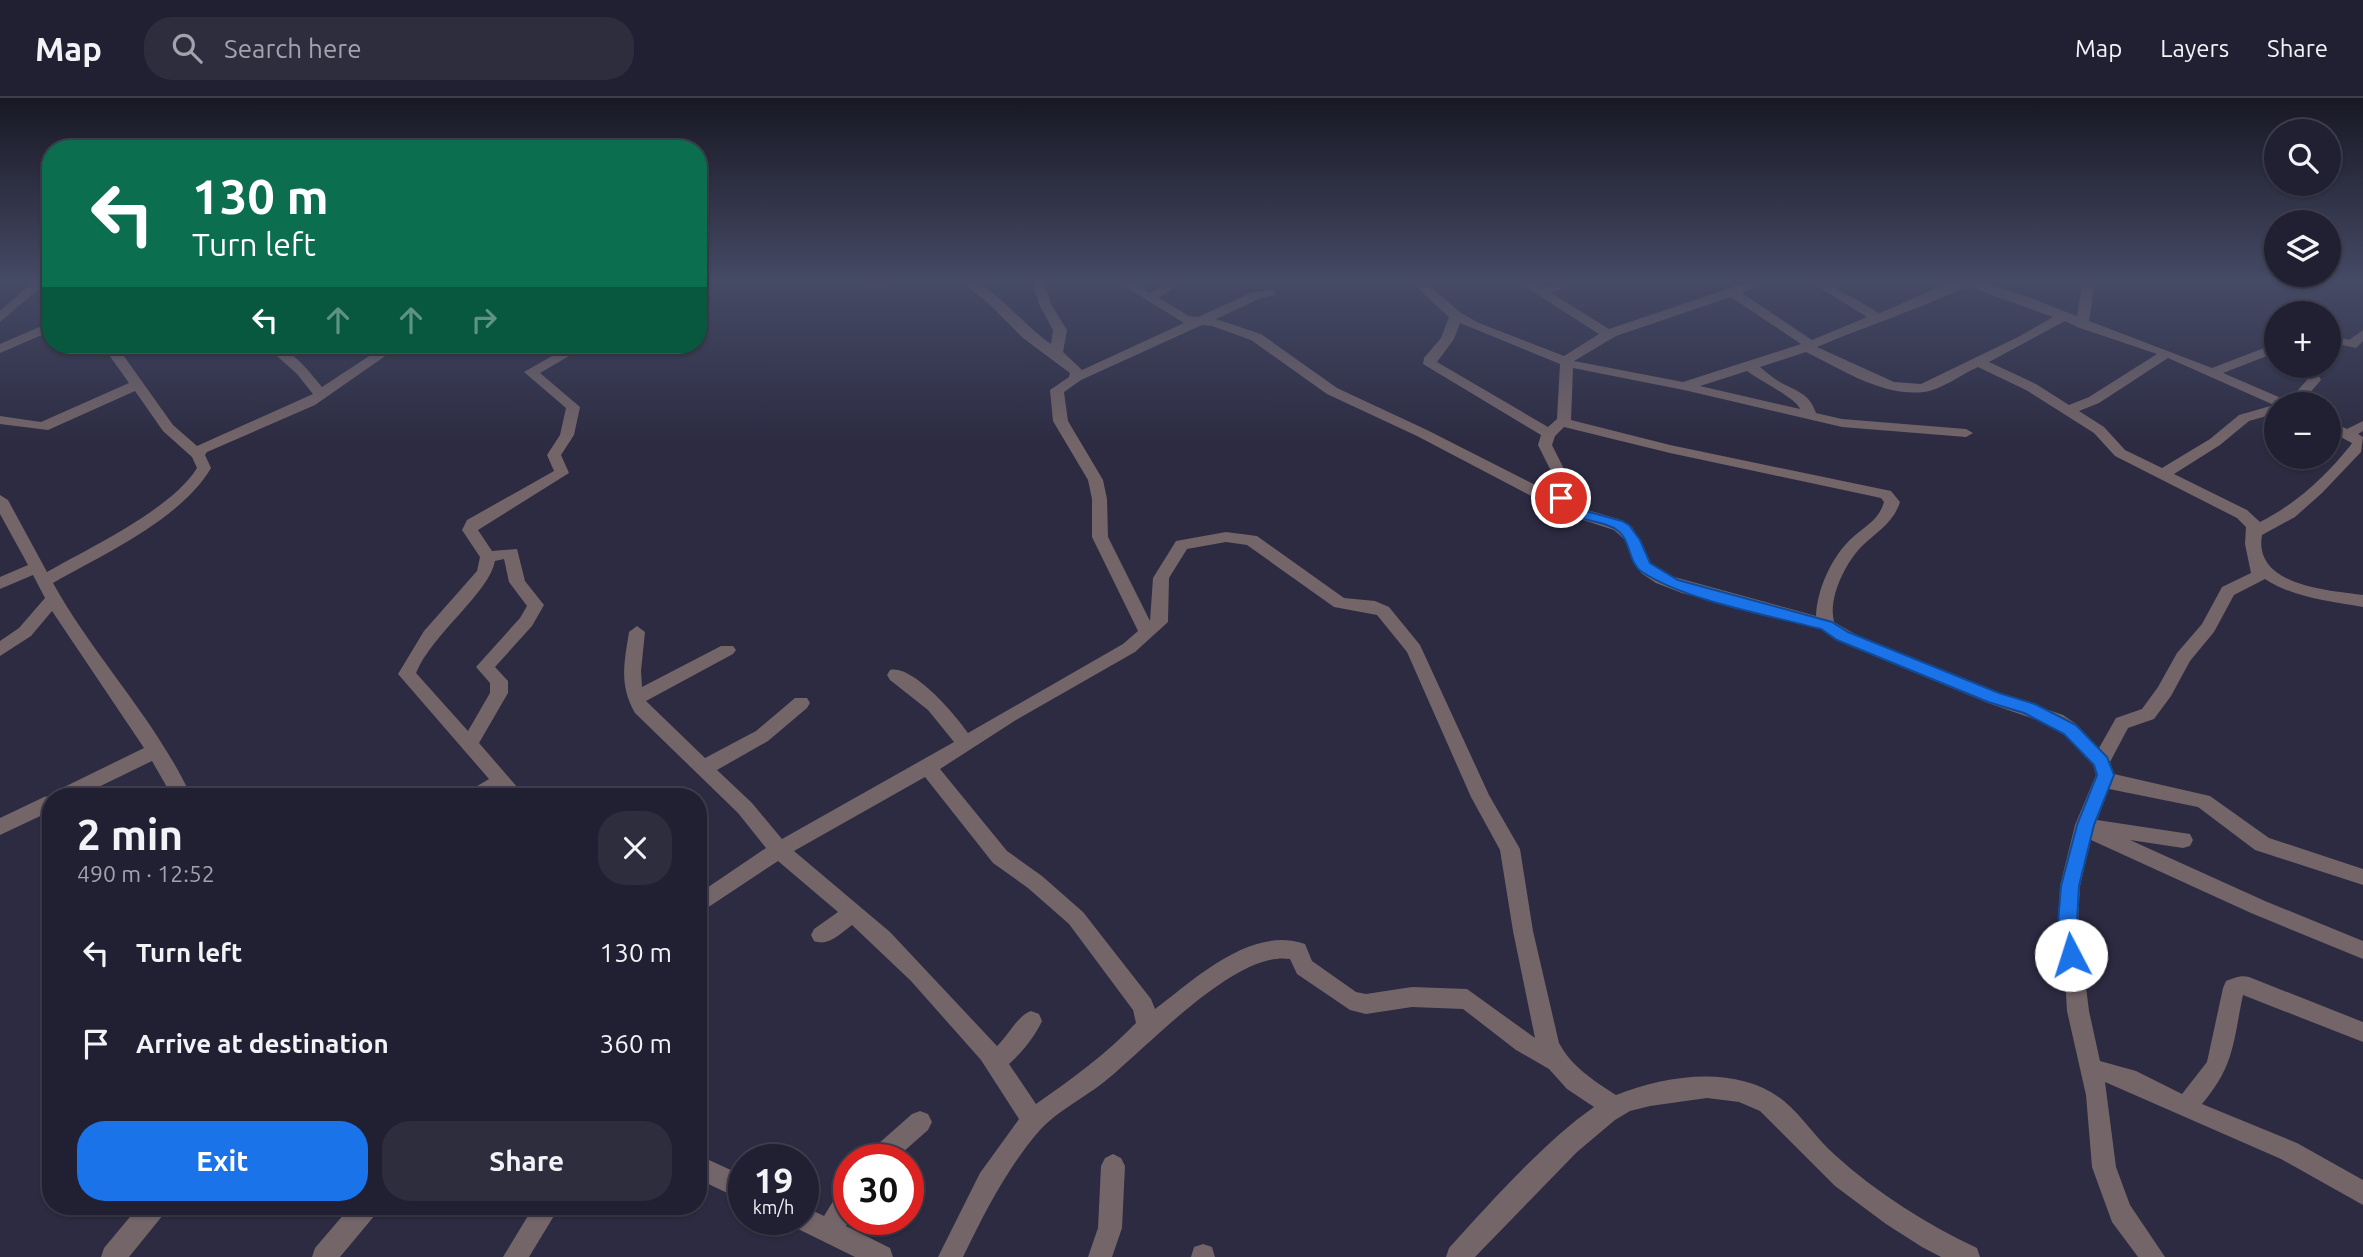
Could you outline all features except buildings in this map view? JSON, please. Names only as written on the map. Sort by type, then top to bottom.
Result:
[{"type":"street","points":[[0,349],[31,335]]},
{"type":"street","points":[[1029,335],[1056,352],[1077,372],[1077,377]]},
{"type":"street","points":[[1056,352],[1059,335]]},
{"type":"street","points":[[1148,633],[1100,537],[1097,525],[1099,494],[1093,478],[1060,425],[1057,390],[1077,377],[1171,335]]},
{"type":"street","points":[[1251,335],[1332,391],[1422,433],[1542,496],[1562,502],[1577,513],[1617,524],[1633,540],[1643,566],[1655,575],[1682,587],[1826,625],[1842,636],[2057,720],[2070,729],[2102,772],[2121,782],[2203,801],[2262,844],[2363,877]]},
{"type":"street","points":[[1449,335],[1431,358],[1430,365],[1549,434]]},
{"type":"street","points":[[1495,335],[1567,362],[1684,386],[1810,417],[1849,424],[1966,433]]},
{"type":"street","points":[[1564,423],[1567,362],[1572,354],[1609,335]]},
{"type":"street","points":[[1793,335],[1863,375],[1908,388],[1923,388],[2029,335]]},
{"type":"street","points":[[1684,386],[1808,346],[1833,335]]},
{"type":"street","points":[[2114,335],[2167,353],[2264,395]]},
{"type":"street","points":[[2341,342],[2351,345],[2362,335]]},
{"type":"street","points":[[2069,410],[2094,400],[2167,353]]},
{"type":"street","points":[[2213,372],[2241,359],[2264,353]]},
{"type":"street","points":[[0,583],[42,574],[176,499],[201,476],[204,468],[198,455],[168,428],[116,354]]},
{"type":"street","points":[[282,354],[302,371],[321,395]]},
{"type":"street","points":[[198,455],[206,447],[282,415],[321,395],[381,354]]},
{"type":"street","points":[[507,788],[407,674],[410,663],[485,572],[488,557],[470,530],[472,524],[562,473],[554,455],[567,435],[573,407],[531,372],[569,354]]},
{"type":"street","points":[[1979,362],[2069,410],[2109,437],[2120,453],[2242,514],[2254,525],[2252,550],[2258,564],[2259,576],[2228,591],[2202,636],[2179,663],[2160,699],[2148,714],[2122,723],[2102,772],[2070,886],[2068,923],[2078,1011],[2099,1111],[2104,1167],[2121,1213],[2153,1257]]},
{"type":"street","points":[[1749,366],[1773,384],[1798,396],[1805,402],[1810,417]]},
{"type":"street","points":[[2304,392],[2313,378]]},
{"type":"street","points":[[0,420],[43,427],[138,384]]},
{"type":"street","points":[[2163,474],[2215,442],[2244,418],[2264,413]]},
{"type":"street","points":[[1562,502],[1558,471],[1545,445],[1549,434],[1564,423]]},
{"type":"street","points":[[1564,423],[1670,449],[1886,494],[1892,502],[1888,514],[1872,532],[1853,545],[1835,573],[1824,613],[1826,625]]},
{"type":"street","points":[[2255,532],[2289,514],[2306,501],[2353,454],[2358,436],[2341,430]]},
{"type":"street","points":[[0,500],[42,574],[52,600],[156,751],[177,788]]},
{"type":"street","points":[[707,899],[779,850],[928,767],[1129,648],[1160,622],[1161,578],[1178,549],[1186,543],[1226,537],[1251,540],[1344,605],[1375,607],[1383,611],[1414,649],[1481,797],[1510,849],[1523,930],[1548,1045],[1557,1062],[1575,1081],[1614,1107]]},
{"type":"street","points":[[469,745],[499,693],[499,681],[485,667],[527,622],[536,605],[517,582],[511,553],[488,557]]},
{"type":"street","points":[[2258,564],[2280,582],[2298,589],[2363,601]]},
{"type":"street","points":[[0,650],[25,632],[52,600]]},
{"type":"street","points":[[637,632],[631,666],[635,699],[648,716],[745,808],[779,850],[919,974],[995,1062],[1033,1120]]},
{"type":"street","points":[[635,699],[727,650]]},
{"type":"street","points":[[897,675],[930,698],[951,721],[965,744]]},
{"type":"street","points":[[704,768],[762,736],[801,703]]},
{"type":"street","points":[[80,788],[156,751]]},
{"type":"street","points":[[928,767],[1000,857],[1035,882],[1076,918],[1143,1006],[1148,1026]]},
{"type":"street","points":[[490,788],[501,782]]},
{"type":"street","points":[[0,827],[42,806]]},
{"type":"street","points":[[2085,827],[2183,840]]},
{"type":"street","points":[[2085,827],[2258,907],[2363,950]]},
{"type":"street","points":[[821,934],[853,913]]},
{"type":"street","points":[[950,1257],[988,1181],[1033,1120],[1096,1075],[1148,1026],[1242,958],[1274,950],[1298,951],[1308,970],[1350,1000],[1366,1004],[1412,997],[1468,999],[1524,1043],[1557,1062]]},
{"type":"street","points":[[2186,1108],[2194,1094],[2209,1081],[2218,1063],[2234,988],[2241,985],[2249,987],[2363,1032]]},
{"type":"street","points":[[995,1062],[1024,1034],[1031,1021]]},
{"type":"street","points":[[2092,1071],[2128,1079],[2186,1108],[2289,1151],[2363,1193]]},
{"type":"street","points":[[1458,1257],[1499,1211],[1563,1149],[1614,1107],[1640,1096],[1699,1087],[1722,1088],[1753,1095],[1770,1104],[1826,1163],[1896,1217],[1934,1242],[1962,1256]]},
{"type":"street","points":[[895,1144],[920,1122]]},
{"type":"street","points":[[1100,1257],[1110,1228],[1113,1166]]},
{"type":"street","points":[[707,1171],[728,1181]]},
{"type":"street","points":[[113,1257],[147,1215]]},
{"type":"street","points":[[324,1257],[359,1215]]},
{"type":"street","points":[[515,1257],[542,1215]]},
{"type":"street","points":[[819,1226],[881,1257]]},
{"type":"street","points":[[830,1231],[833,1226]]},
{"type":"route","points":[[1561,498],[1566,506],[1577,513],[1617,524],[1624,529],[1630,534],[1643,566],[1673,584],[1807,618],[1826,625],[1842,636],[1923,667],[1966,687],[2029,708],[2070,729],[2101,762],[2105,775],[2085,825],[2070,886],[2068,923],[2071,955]]}]
